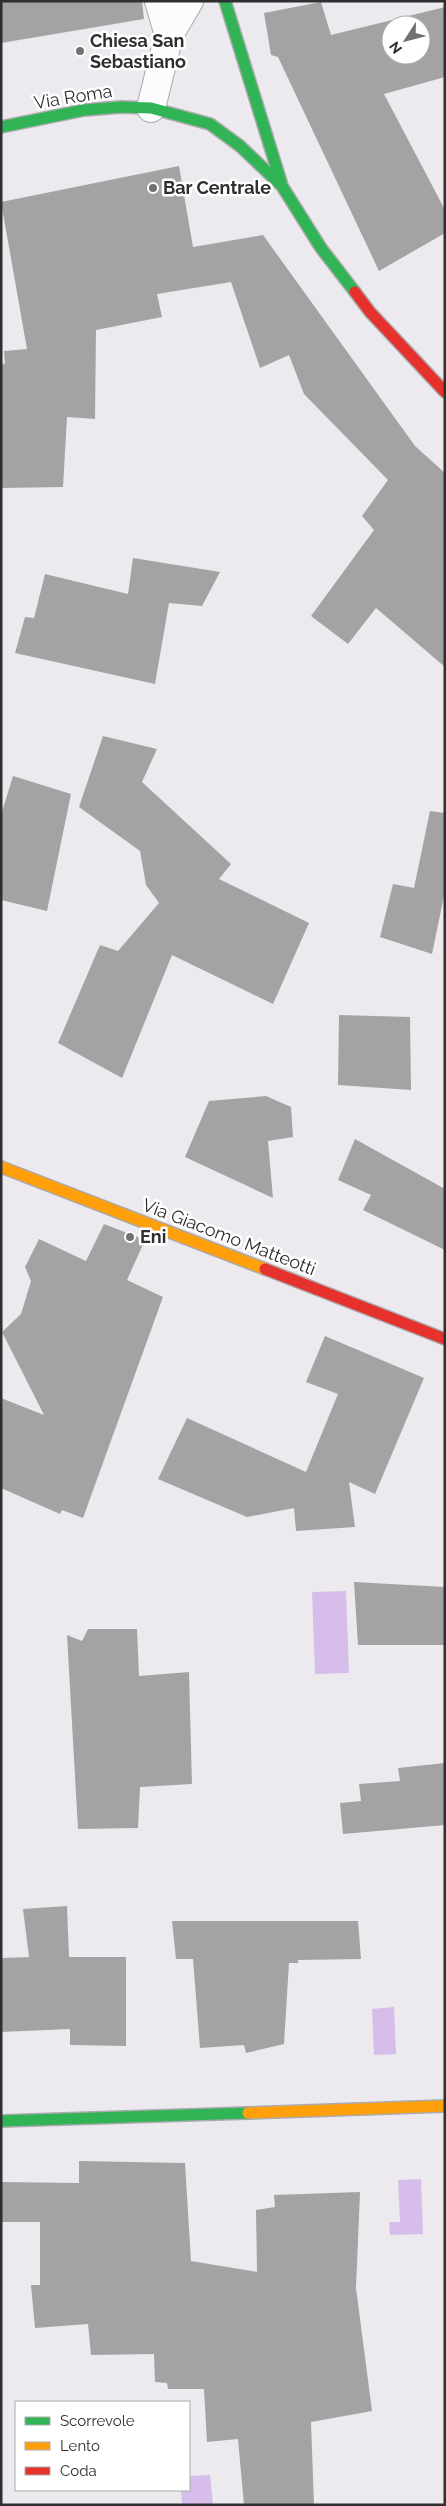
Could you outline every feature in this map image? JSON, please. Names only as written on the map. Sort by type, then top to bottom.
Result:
[{"type":"street","points":[[159,1],[169,35]]},
{"type":"street","points":[[151,108],[169,35],[189,1]]},
{"type":"street","points":[[225,1],[282,186],[321,248],[370,312],[445,392]]},
{"type":"street","name":"Via Roma","points":[[1,127],[84,110],[121,107],[151,108],[210,124],[246,151],[282,186]]},
{"type":"street","name":"Via Giacomo Matteotti","points":[[1,1166],[445,1340]]},
{"type":"street","points":[[1,2121],[445,2106]]},
{"type":"shaded area","points":[[346,1591],[349,1673],[315,1674],[312,1592]]},
{"type":"shaded area","points":[[394,2007],[396,2054],[374,2055],[372,2009]]},
{"type":"shaded area","points":[[421,2179],[423,2234],[390,2235],[389,2222],[400,2222],[398,2180]]},
{"type":"shaded area","points":[[210,2475],[213,2505],[182,2505],[181,2491],[190,2491],[190,2476]]},
{"type":"building","points":[[1,1],[142,1],[144,19],[1,43]]},
{"type":"building","points":[[321,2],[331,35],[381,23],[381,65],[431,65],[431,15],[412,15],[445,7],[445,77],[384,94],[445,210],[445,233],[379,271],[278,57],[271,55],[264,13]]},
{"type":"building","points":[[179,166],[193,247],[263,235],[415,446],[445,473],[445,667],[376,608],[348,644],[311,616],[374,530],[362,516],[388,480],[304,394],[289,355],[260,368],[231,282],[157,294],[162,317],[96,330],[95,419],[67,417],[63,487],[1,488],[1,363],[5,364],[4,351],[27,349],[1,202]]},
{"type":"building","points":[[133,558],[220,572],[202,606],[169,603],[155,684],[15,653],[25,617],[34,618],[45,574],[128,594]]},
{"type":"building","points":[[103,736],[157,749],[142,782],[231,864],[219,879],[309,923],[273,1004],[172,955],[122,1078],[58,1043],[100,945],[118,951],[159,903],[146,885],[140,851],[79,807]]},
{"type":"building","points":[[13,776],[71,794],[47,911],[1,900],[1,815]]},
{"type":"building","points":[[430,811],[445,813],[445,891],[432,954],[380,937],[393,884],[414,888]]},
{"type":"building","points":[[339,1015],[410,1017],[411,1090],[338,1085]]},
{"type":"building","points":[[266,1096],[291,1107],[293,1137],[268,1141],[273,1198],[185,1157],[209,1101]]},
{"type":"building","points":[[355,1139],[445,1189],[445,1250],[363,1210],[371,1195],[338,1180]]},
{"type":"building","points":[[104,1224],[145,1240],[127,1280],[163,1297],[83,1518],[62,1510],[60,1514],[1,1488],[1,1398],[44,1415],[2,1332],[21,1314],[31,1281],[25,1267],[39,1239],[86,1261]]},
{"type":"building","points":[[325,1336],[424,1378],[375,1494],[349,1482],[355,1527],[296,1531],[294,1508],[247,1517],[158,1479],[187,1418],[306,1472],[338,1394],[306,1382]]},
{"type":"building","points":[[354,1582],[445,1587],[445,1645],[358,1645]]},
{"type":"building","points":[[88,1629],[137,1629],[139,1676],[189,1672],[192,1784],[140,1787],[138,1828],[78,1829],[67,1635],[82,1641]]},
{"type":"building","points":[[445,1763],[445,1825],[343,1834],[340,1803],[361,1801],[359,1784],[400,1781],[398,1768]]},
{"type":"building","points":[[67,1906],[69,1957],[126,1957],[126,2046],[70,2045],[70,2029],[1,2032],[1,1958],[29,1957],[23,1909]]},
{"type":"building","points":[[172,1921],[358,1921],[361,1959],[298,1960],[298,1963],[289,1963],[284,2044],[246,2053],[244,2045],[200,2048],[193,1959],[176,1959]]},
{"type":"building","points":[[79,2161],[185,2163],[191,2261],[257,2272],[256,2210],[275,2207],[274,2195],[360,2192],[356,2288],[372,2411],[311,2422],[314,2505],[244,2505],[238,2439],[207,2442],[204,2389],[168,2389],[167,2383],[155,2382],[154,2354],[91,2355],[88,2324],[35,2328],[31,2285],[40,2285],[40,2222],[1,2222],[1,2182],[79,2183]]},
{"type":"traffic: fast","points":[[225,1],[281,182]]},
{"type":"traffic: fast","points":[[1,127],[84,110],[121,107],[151,108],[210,124],[240,146],[282,186],[321,248],[355,292]]},
{"type":"traffic: fast","points":[[1,2121],[248,2113]]},
{"type":"traffic: slow","points":[[1,1167],[265,1269]]},
{"type":"traffic: slow","points":[[248,2113],[445,2106]]},
{"type":"traffic: jam","points":[[355,292],[370,312],[445,392]]},
{"type":"traffic: jam","points":[[265,1269],[445,1339]]},
{"type":"place","name":"Chiesa San Sebastiano","points":[[80,51]]},
{"type":"place","name":"Bar Centrale","points":[[153,188]]},
{"type":"place","name":"Eni","points":[[130,1237]]}]
